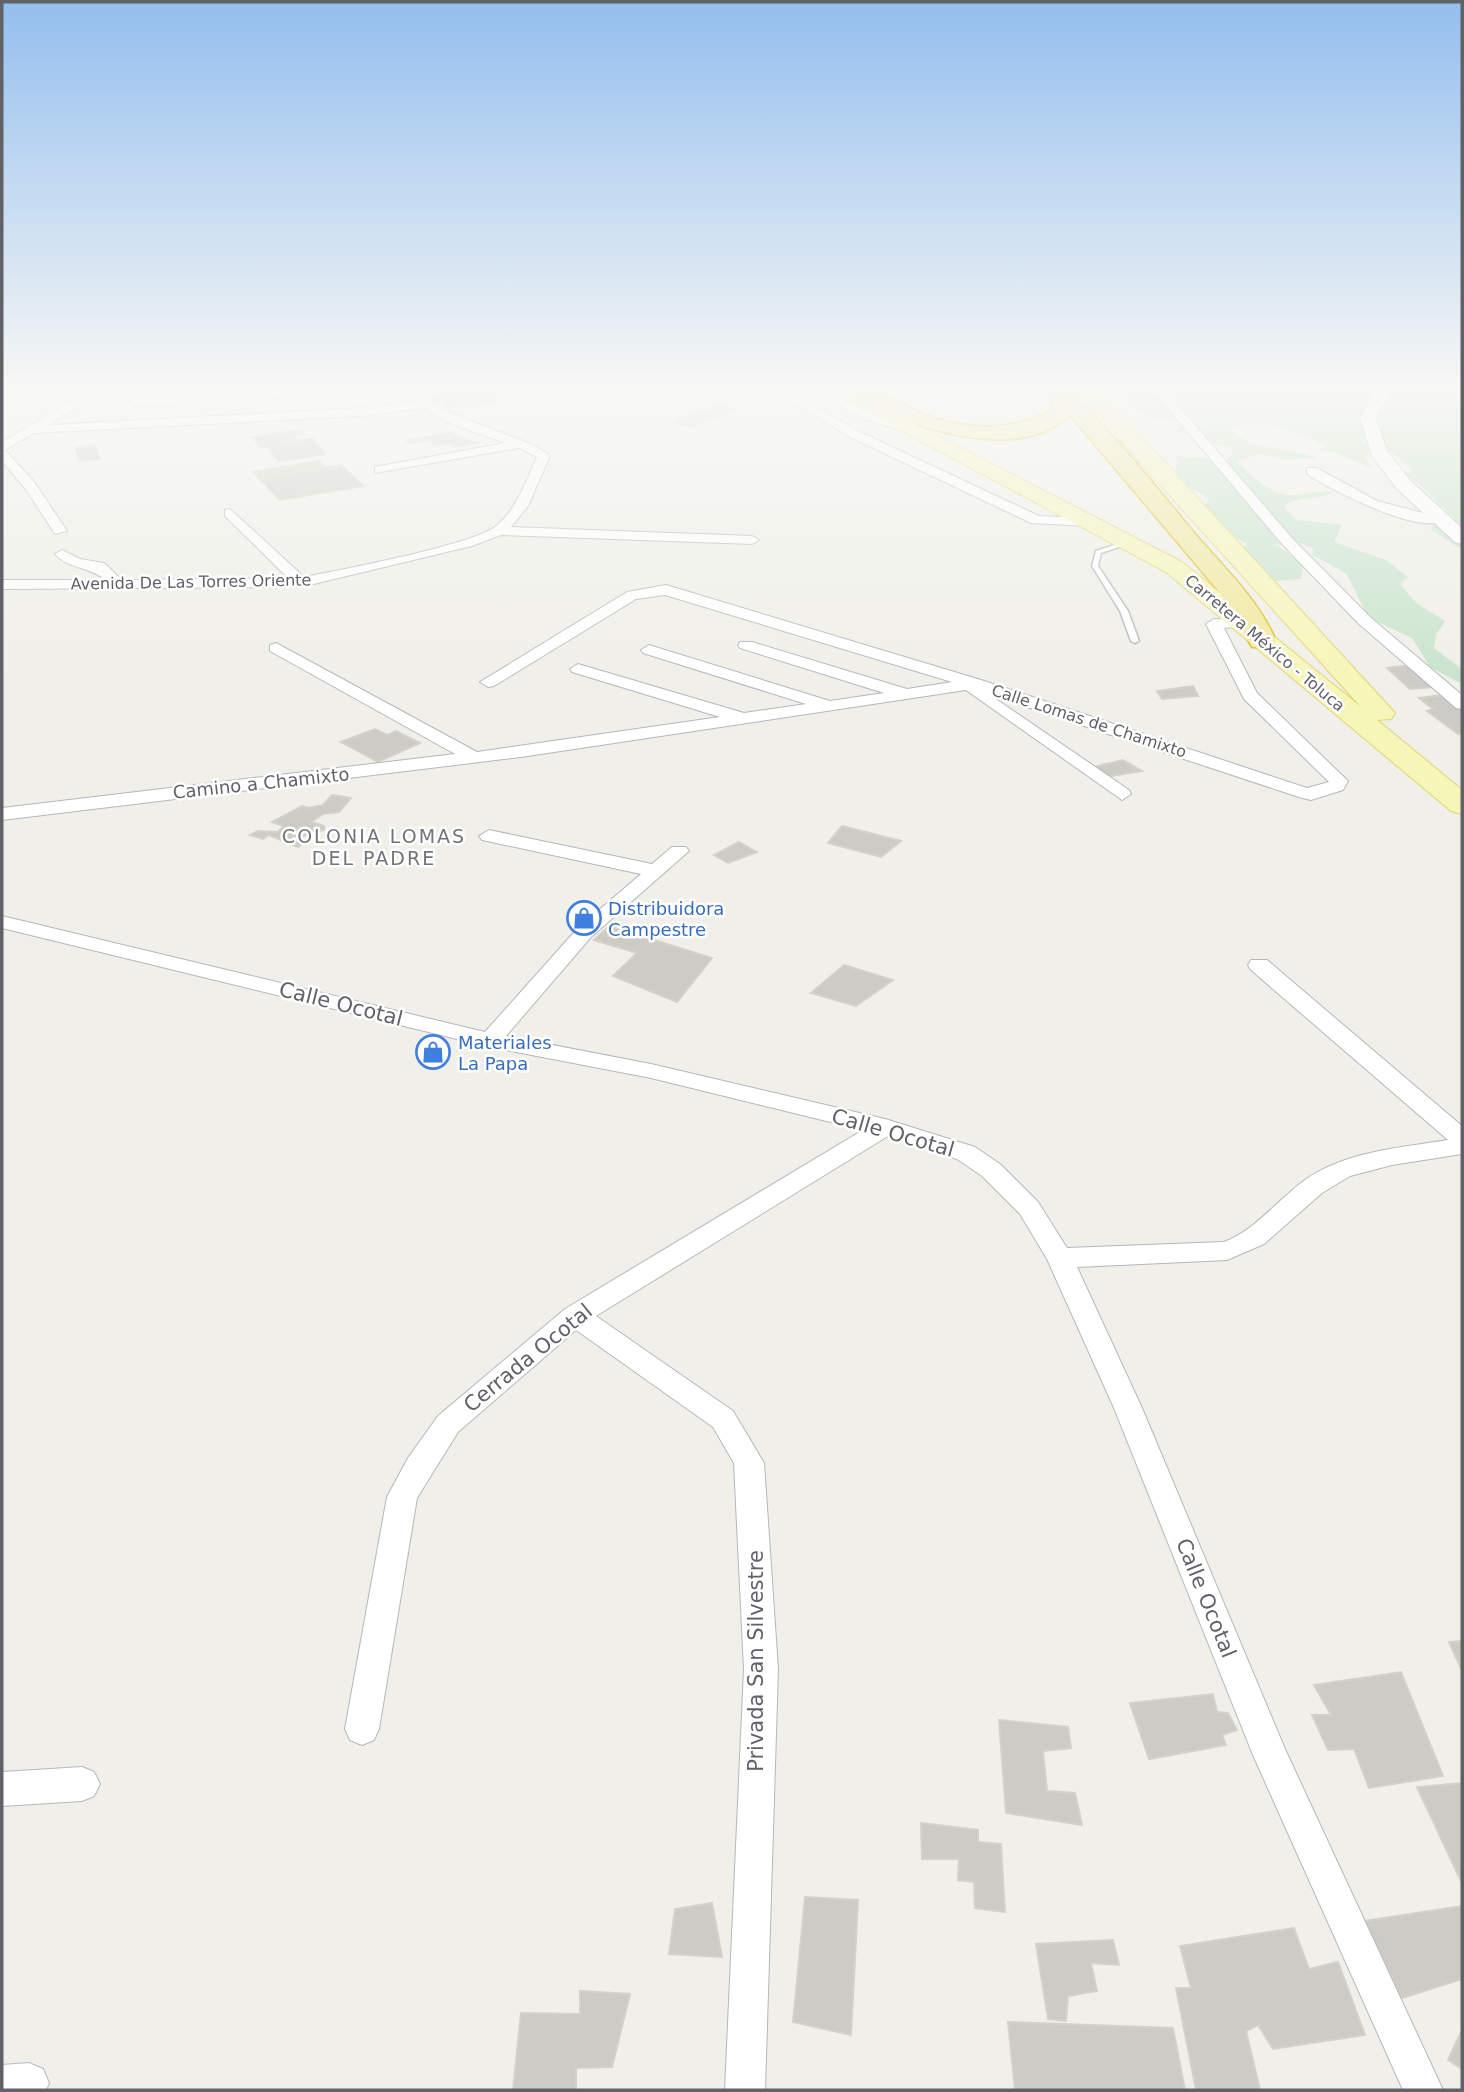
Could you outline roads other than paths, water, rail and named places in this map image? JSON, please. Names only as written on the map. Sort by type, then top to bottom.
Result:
[{"type":"highway","points":[[1142,485],[1254,621],[1262,641]]},
{"type":"main road","name":"Carretera México - Toluca","points":[[1016,485],[1174,568],[1462,805]]},
{"type":"main road","name":"Carretera México - Toluca","points":[[1171,485],[1360,692],[1411,742],[1462,780]]},
{"type":"street","points":[[29,485],[61,531]]},
{"type":"street","points":[[500,531],[521,506],[532,485]]},
{"type":"street","points":[[961,485],[1036,520],[1088,522]]},
{"type":"street","points":[[1239,485],[1296,551],[1364,620],[1462,704]]},
{"type":"street","points":[[1332,485],[1345,494],[1417,517],[1439,519]]},
{"type":"street","points":[[1404,485],[1462,538]]},
{"type":"street","points":[[230,513],[301,582]]},
{"type":"street","points":[[500,531],[752,540]]},
{"type":"street","name":"Avenida De Las Torres Oriente","points":[[2,586],[301,582],[386,564],[467,543],[500,531]]},
{"type":"street","points":[[62,554],[76,563],[99,566],[118,584]]},
{"type":"street","points":[[488,682],[632,595],[666,590],[971,685],[1122,794]]},
{"type":"street","name":"Calle Lomas de Chamixto","points":[[520,752],[971,685],[1303,792],[1311,794],[1336,786],[1339,781],[1250,695],[1214,624],[1240,623]]},
{"type":"street","points":[[746,645],[909,695]]},
{"type":"street","points":[[276,648],[475,758]]},
{"type":"street","points":[[649,650],[832,707]]},
{"type":"street","points":[[578,669],[744,719]]},
{"type":"street","name":"Camino a Chamixto","points":[[2,814],[520,752]]},
{"type":"street","points":[[489,836],[654,871]]},
{"type":"street","points":[[491,1040],[584,933],[680,851]]},
{"type":"street","name":"Calle Ocotal","points":[[2,922],[491,1040],[651,1072],[885,1128],[966,1153],[991,1170],[1029,1208],[1059,1258],[1128,1408],[1270,1755],[1423,2090]]},
{"type":"street","points":[[1259,965],[1462,1139]]},
{"type":"street","name":"Cerrada Ocotal","points":[[362,1729],[402,1497],[419,1466],[448,1424],[575,1316],[885,1128]]},
{"type":"street","points":[[1059,1258],[1227,1251],[1246,1245],[1323,1179],[1342,1169],[1462,1146]]},
{"type":"street","name":"Privada San Silvestre","points":[[575,1316],[691,1394],[723,1419],[749,1463],[761,1669],[745,2090]]},
{"type":"street","points":[[2,1789],[82,1784]]},
{"type":"lane","points":[[1129,542],[1098,552],[1095,566],[1124,611],[1135,641]]},
{"type":"place","name":"Distribuidora Campestre","points":[[584,918]]},
{"type":"place","name":"Materiales La Papa","points":[[433,1052]]},
{"type":"district","name":"COLONIA LOMAS DEL PADRE","points":[[374,847]]}]
